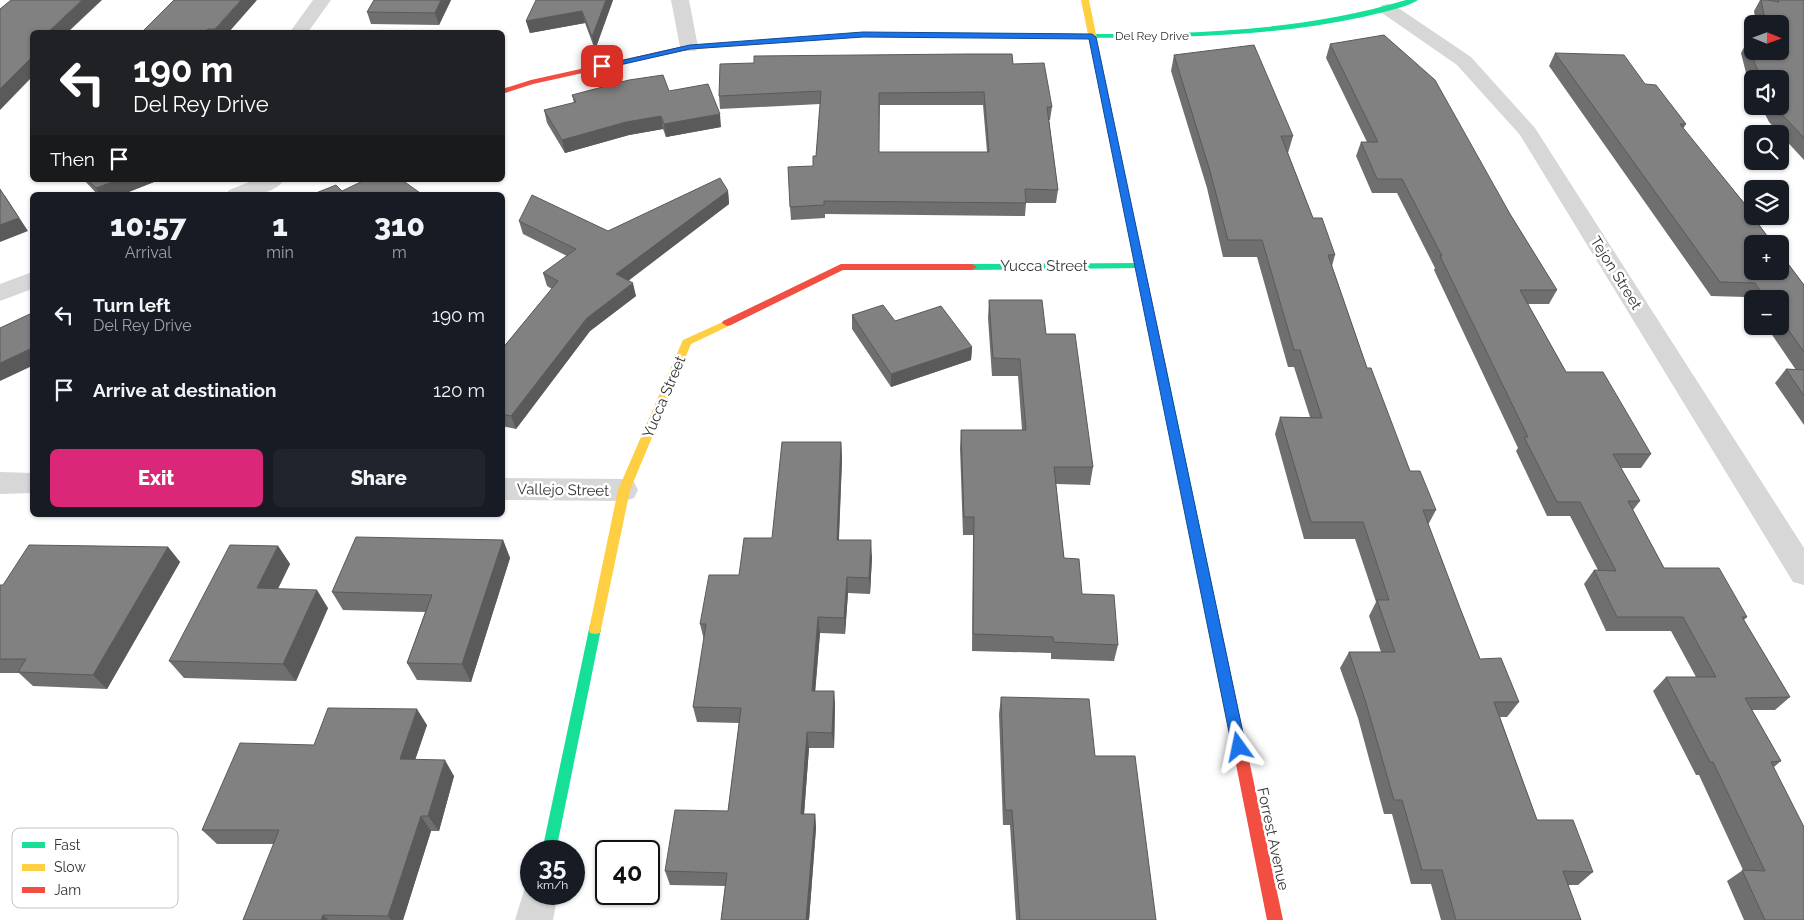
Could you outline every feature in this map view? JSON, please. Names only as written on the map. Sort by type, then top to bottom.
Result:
[{"type":"street","points":[[300,30],[322,0]]},
{"type":"street","points":[[680,0],[690,47]]},
{"type":"street","name":"Forrest Avenue","points":[[1086,0],[1139,266],[1275,920]]},
{"type":"street","name":"Del Rey Drive","points":[[505,91],[531,82],[690,47],[863,35],[1210,36],[1290,29],[1388,9],[1414,0]]},
{"type":"street","name":"Tejon Street","points":[[1388,9],[1464,61],[1528,132],[1804,573]]},
{"type":"street","points":[[244,192],[268,182]]},
{"type":"street","name":"Yucca Street","points":[[551,840],[624,490],[687,342],[841,267],[1139,266]]},
{"type":"street","points":[[0,293],[30,281]]},
{"type":"street","points":[[0,483],[30,483]]},
{"type":"street","name":"Vallejo Street","points":[[505,489],[624,490]]},
{"type":"street","points":[[534,920],[537,905]]},
{"type":"building","points":[[11,0],[82,0],[50,30],[30,30],[30,59],[0,89],[0,9]]},
{"type":"building","points":[[174,0],[241,0],[215,29],[144,30]]},
{"type":"building","points":[[374,0],[441,0],[435,13],[367,12]]},
{"type":"building","points":[[536,0],[606,0],[592,37],[582,11],[526,21]]},
{"type":"building","points":[[1761,0],[1779,2],[1778,0],[1804,0],[1804,138],[1783,115],[1789,115],[1789,70],[1758,70],[1755,64],[1754,60],[1789,60],[1789,15],[1764,15]]},
{"type":"building","points":[[1384,35],[1435,80],[1510,214],[1557,290],[1520,290],[1566,372],[1603,372],[1651,454],[1613,454],[1640,501],[1628,501],[1664,568],[1719,568],[1747,617],[1742,617],[1790,697],[1745,698],[1781,761],[1771,762],[1804,827],[1804,920],[1765,920],[1742,870],[1765,871],[1713,762],[1710,762],[1666,677],[1716,677],[1683,617],[1617,617],[1594,570],[1616,571],[1580,502],[1557,502],[1524,437],[1528,437],[1440,256],[1442,256],[1402,179],[1377,179],[1361,142],[1378,142],[1330,44]]},
{"type":"building","points":[[1254,45],[1293,136],[1281,136],[1313,218],[1322,218],[1335,255],[1328,255],[1367,368],[1371,368],[1410,471],[1420,471],[1436,510],[1423,510],[1480,659],[1501,658],[1519,702],[1494,702],[1537,820],[1573,820],[1593,872],[1563,871],[1581,920],[1456,920],[1442,870],[1422,870],[1402,800],[1394,800],[1349,652],[1395,652],[1377,600],[1389,600],[1363,522],[1311,522],[1280,417],[1322,418],[1300,350],[1294,350],[1262,240],[1228,240],[1210,171],[1174,55]]},
{"type":"building","points":[[1555,53],[1624,55],[1645,84],[1656,85],[1686,124],[1680,124],[1744,203],[1744,225],[1759,225],[1766,235],[1744,235],[1744,280],[1789,280],[1789,265],[1804,285],[1804,352],[1789,331],[1789,290],[1760,290],[1755,283],[1720,282]]},
{"type":"building","points":[[1012,54],[1013,64],[1044,63],[1052,107],[1047,107],[1058,190],[1025,189],[1026,203],[824,201],[824,205],[790,207],[788,167],[813,166],[813,156],[816,156],[821,91],[719,96],[720,64],[754,63],[754,56]],"holes":[[[984,92],[989,152],[879,152],[879,93]]]},
{"type":"building","points":[[663,75],[669,91],[708,84],[720,114],[664,124],[661,116],[626,122],[562,140],[544,110],[576,102],[572,95],[629,80]]},
{"type":"building","points":[[720,178],[728,191],[616,274],[633,283],[587,318],[511,416],[505,415],[505,345],[558,281],[543,273],[576,249],[519,221],[532,195],[608,231]]},
{"type":"building","points":[[90,182],[112,182],[96,188]]},
{"type":"building","points":[[361,182],[405,182],[419,192],[318,192],[336,185],[342,191]]},
{"type":"building","points":[[0,189],[19,218],[0,225]]},
{"type":"building","points":[[989,300],[1042,300],[1046,334],[1075,334],[1093,467],[1054,467],[1064,558],[1079,559],[1082,594],[1114,595],[1118,645],[1054,642],[1053,637],[973,634],[974,517],[964,517],[961,430],[1026,430],[1020,359],[993,358]]},
{"type":"building","points":[[883,305],[895,321],[941,306],[972,347],[891,374],[852,315]]},
{"type":"building","points":[[30,314],[30,349],[0,363],[0,328]]},
{"type":"building","points":[[1786,369],[1804,370],[1804,396]]},
{"type":"building","points":[[782,442],[841,442],[837,540],[871,540],[869,578],[847,577],[844,618],[818,617],[812,691],[834,691],[832,733],[807,732],[801,814],[815,814],[806,920],[721,920],[727,873],[665,871],[675,810],[728,811],[741,708],[693,707],[706,624],[700,624],[709,575],[739,575],[744,538],[772,538]]},
{"type":"building","points":[[356,537],[503,540],[462,664],[407,663],[432,595],[332,592]]},
{"type":"building","points":[[29,545],[168,547],[93,675],[18,672],[26,659],[0,659],[0,585],[3,585]]},
{"type":"building","points":[[230,545],[278,546],[257,588],[317,590],[283,664],[169,661]]},
{"type":"building","points":[[1001,697],[1089,699],[1095,756],[1135,756],[1156,920],[1020,920],[1012,810],[1005,810]]},
{"type":"building","points":[[328,708],[417,709],[400,759],[445,760],[428,816],[421,816],[388,916],[323,915],[321,920],[243,920],[279,830],[202,830],[240,743],[314,745]]},
{"type":"traffic: fast","points":[[1081,36],[1165,36],[1291,28],[1373,12],[1414,0]]},
{"type":"traffic: fast","points":[[972,267],[1139,266]]},
{"type":"traffic: fast","points":[[1162,371],[1211,609]]},
{"type":"traffic: fast","points":[[551,840],[595,629]]},
{"type":"traffic: slow","points":[[1085,0],[1123,185]]},
{"type":"traffic: slow","points":[[684,48],[863,35],[892,35]]},
{"type":"traffic: slow","points":[[595,629],[624,490],[687,342],[727,323]]},
{"type":"traffic: jam","points":[[892,35],[1081,36]]},
{"type":"traffic: jam","points":[[505,91],[531,82],[684,48]]},
{"type":"traffic: jam","points":[[1123,185],[1162,371]]},
{"type":"traffic: jam","points":[[727,323],[841,267],[972,267]]},
{"type":"traffic: jam","points":[[1211,609],[1275,920]]},
{"type":"route","points":[[602,66],[690,47],[863,35],[1092,37],[1239,747]]}]
